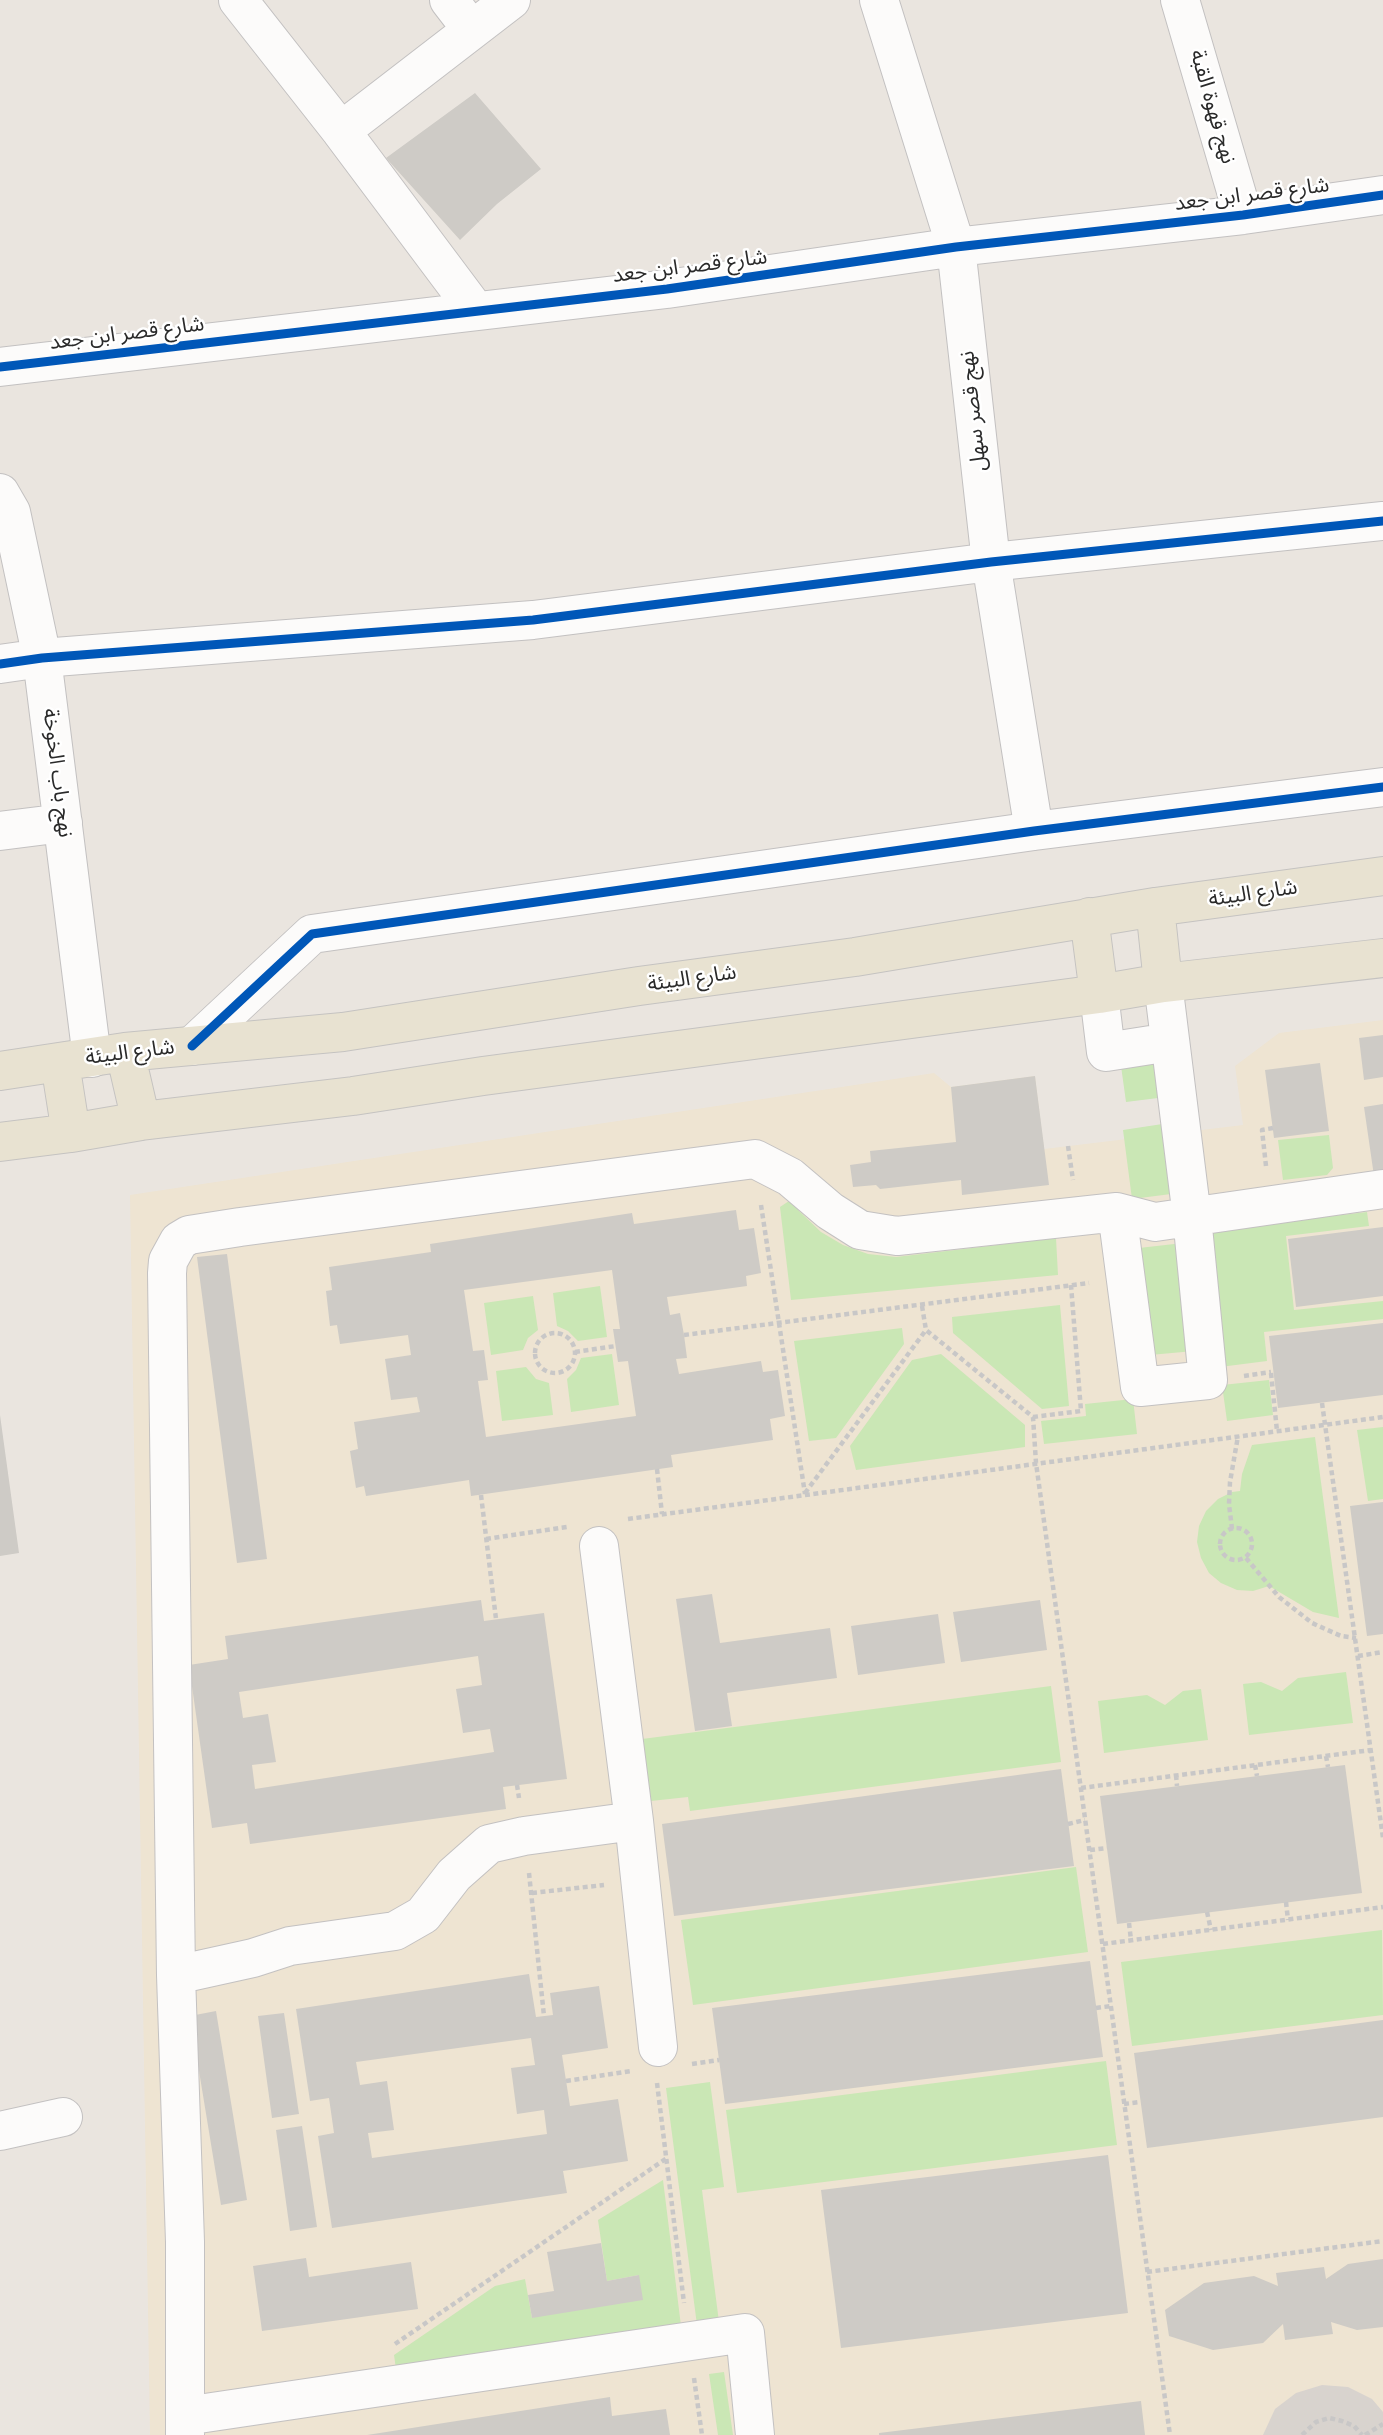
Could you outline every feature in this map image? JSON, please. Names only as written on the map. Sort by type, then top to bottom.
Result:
[{"type":"main road","name":"شارع البيئة","points":[[0,1070],[192,1046],[343,1032],[639,986],[855,957],[1155,907],[1383,876]]},
{"type":"main road","points":[[1155,907],[1163,983]]},
{"type":"main road","points":[[1090,917],[1099,994]]},
{"type":"main road","points":[[0,1142],[141,1121],[354,1096],[496,1074],[1099,994],[1163,983],[1383,958]]},
{"type":"main road","points":[[92,1058],[141,1121]]},
{"type":"main road","points":[[71,1133],[92,1058]]},
{"type":"street","points":[[239,0],[475,310]]},
{"type":"street","points":[[449,0],[472,30]]},
{"type":"street","points":[[341,131],[511,0]]},
{"type":"street","name":"نهج قصر سهل","points":[[879,0],[956,247],[991,562],[1034,831]]},
{"type":"street","name":"نهج قهوة القبة","points":[[1180,0],[1243,215]]},
{"type":"street","name":"شارع قصر ابن جعد","points":[[0,367],[667,289],[956,247],[1243,215],[1383,195]]},
{"type":"street","name":"نهج باب الخوخة","points":[[0,493],[11,512],[42,658],[92,1058]]},
{"type":"street","points":[[0,664],[42,658],[533,620],[991,562],[1383,521]]},
{"type":"street","points":[[192,1046],[312,934],[1034,831],[1383,787]]},
{"type":"street","points":[[0,831],[63,823]]},
{"type":"street","points":[[1116,1212],[1140,1387],[1208,1380],[1192,1217],[1163,983]]},
{"type":"street","points":[[1099,994],[1106,1052],[1170,1042]]},
{"type":"street","points":[[755,2435],[745,2333],[185,2426],[185,2242],[176,1975],[167,1273],[172,1250],[179,1241],[189,1235],[755,1159],[790,1177],[830,1211],[860,1230],[897,1236],[1116,1212],[1154,1222],[1383,1189]]},
{"type":"street","points":[[596,1531],[634,1821],[657,2064]]},
{"type":"street","points":[[176,1975],[253,1958],[289,1946],[394,1931],[423,1915],[454,1875],[489,1844],[524,1836],[634,1821]]},
{"type":"street","points":[[0,2131],[63,2117]]},
{"type":"path","points":[[1271,1206],[1262,1130],[1273,1128]]},
{"type":"path","points":[[755,1159],[805,1494]]},
{"type":"path","points":[[684,1335],[1125,1278]]},
{"type":"path","points":[[922,1306],[926,1330],[1033,1417],[1082,1411],[1071,1285]]},
{"type":"path","points":[[805,1494],[926,1330]]},
{"type":"path","points":[[552,1333],[559,1333],[570,1340],[575,1352],[567,1370],[554,1373],[542,1369],[535,1357],[541,1339],[552,1333]]},
{"type":"path","points":[[575,1352],[616,1346]]},
{"type":"path","points":[[1273,1373],[1277,1431]]},
{"type":"path","points":[[1322,1403],[1383,1838]]},
{"type":"path","points":[[1033,1417],[1036,1463],[1170,2435]]},
{"type":"path","points":[[486,1539],[596,1531],[662,1514],[1383,1417]]},
{"type":"path","points":[[1232,1529],[1230,1482],[1238,1436]]},
{"type":"path","points":[[657,1469],[662,1514]]},
{"type":"path","points":[[481,1495],[496,1619]]},
{"type":"path","points":[[1232,1529],[1245,1530],[1252,1538],[1252,1549],[1246,1558],[1236,1561],[1222,1553],[1220,1543],[1222,1537],[1232,1529]]},
{"type":"path","points":[[1246,1558],[1279,1597],[1312,1623],[1341,1636],[1356,1638]]},
{"type":"path","points":[[1358,1656],[1383,1652]]},
{"type":"path","points":[[1081,1788],[1371,1750]]},
{"type":"path","points":[[1326,1756],[1328,1767]]},
{"type":"path","points":[[1255,1765],[1257,1776]]},
{"type":"path","points":[[1176,1775],[1177,1786]]},
{"type":"path","points":[[1375,1780],[1383,1779]]},
{"type":"path","points":[[517,1785],[544,2016]]},
{"type":"path","points":[[1068,1824],[1085,1820]]},
{"type":"path","points":[[1090,1850],[1107,1848]]},
{"type":"path","points":[[1286,1902],[1287,1920]]},
{"type":"path","points":[[1103,1944],[1383,1907]]},
{"type":"path","points":[[1207,1912],[1211,1930]]},
{"type":"path","points":[[1129,1923],[1131,1940]]},
{"type":"path","points":[[1096,2008],[1111,2006]]},
{"type":"path","points":[[657,2064],[702,2435]]},
{"type":"path","points":[[1124,2104],[1140,2102]]},
{"type":"path","points":[[387,2350],[667,2158]]},
{"type":"path","points":[[1147,2272],[1383,2241]]},
{"type":"path","points":[[1302,2435],[1316,2422],[1329,2418],[1354,2426],[1363,2435],[1383,2424]]},
{"type":"shaded area","points":[[1383,1020],[1383,2435],[150,2435],[130,1195],[934,1073],[951,1087],[1035,1076],[1044,1149],[1243,1125],[1235,1066],[1279,1033]]},
{"type":"shaded area","points":[[1322,2385],[1348,2387],[1372,2399],[1383,2412],[1383,2435],[1263,2435],[1275,2409],[1296,2393]]},
{"type":"green space","points":[[1161,1061],[1166,1097],[1126,1102],[1121,1066]]},
{"type":"green space","points":[[1169,1123],[1179,1193],[1132,1199],[1123,1130]]},
{"type":"green space","points":[[1329,1135],[1333,1168],[1327,1175],[1283,1180],[1278,1140]]},
{"type":"green space","points":[[792,1199],[799,1211],[821,1232],[843,1245],[868,1254],[896,1257],[1056,1238],[1058,1275],[791,1300],[780,1207]]},
{"type":"green space","points":[[1367,1212],[1369,1226],[1286,1236],[1294,1310],[1383,1301],[1383,1319],[1264,1332],[1267,1361],[1220,1367],[1204,1231]]},
{"type":"green space","points":[[1183,1243],[1194,1351],[1150,1355],[1139,1248]]},
{"type":"green space","points":[[600,1286],[607,1337],[578,1341],[568,1331],[557,1326],[553,1293]]},
{"type":"green space","points":[[533,1296],[538,1330],[528,1338],[523,1350],[491,1355],[484,1303]]},
{"type":"green space","points":[[1060,1305],[1069,1406],[1042,1409],[953,1333],[952,1317]]},
{"type":"green space","points":[[902,1328],[904,1344],[836,1438],[809,1441],[794,1341]]},
{"type":"green space","points":[[612,1354],[619,1405],[571,1412],[567,1379],[576,1370],[581,1358]]},
{"type":"green space","points":[[941,1354],[1025,1425],[1025,1447],[856,1470],[850,1446],[912,1360]]},
{"type":"green space","points":[[526,1367],[536,1379],[549,1383],[553,1415],[502,1421],[496,1371]]},
{"type":"green space","points":[[1269,1380],[1273,1415],[1227,1421],[1222,1385]]},
{"type":"green space","points":[[1133,1399],[1137,1434],[1044,1444],[1041,1421],[1086,1416],[1085,1404]]},
{"type":"green space","points":[[1383,1427],[1383,1499],[1368,1501],[1357,1430]]},
{"type":"green space","points":[[1315,1437],[1339,1618],[1313,1612],[1269,1586],[1253,1591],[1237,1590],[1221,1583],[1209,1573],[1197,1542],[1199,1526],[1206,1511],[1218,1499],[1240,1491],[1242,1474],[1252,1445]]},
{"type":"green space","points":[[1346,1672],[1353,1723],[1249,1735],[1243,1684],[1261,1682],[1282,1691],[1298,1678]]},
{"type":"green space","points":[[1051,1686],[1061,1762],[690,1811],[688,1797],[651,1801],[642,1739]]},
{"type":"green space","points":[[1201,1689],[1208,1740],[1104,1753],[1098,1701],[1147,1695],[1165,1705],[1183,1691]]},
{"type":"green space","points":[[1076,1867],[1088,1952],[693,2005],[681,1920]]},
{"type":"green space","points":[[1382,1930],[1383,2015],[1132,2046],[1121,1962]]},
{"type":"green space","points":[[1106,2061],[1117,2145],[737,2193],[726,2110]]},
{"type":"green space","points":[[710,2082],[724,2187],[702,2190],[719,2322],[697,2325],[666,2088]]},
{"type":"green space","points":[[663,2180],[681,2326],[397,2376],[394,2355],[495,2286],[525,2279],[532,2318],[639,2275],[607,2281],[598,2220]]},
{"type":"green space","points":[[724,2372],[733,2435],[718,2435],[709,2374]]},
{"type":"building","points":[[475,93],[541,169],[497,204],[460,240],[386,158]]},
{"type":"building","points":[[1383,1035],[1383,1077],[1364,1080],[1359,1038]]},
{"type":"building","points":[[1320,1063],[1329,1131],[1274,1138],[1265,1070]]},
{"type":"building","points":[[1035,1076],[1049,1185],[962,1195],[961,1180],[880,1189],[876,1185],[853,1187],[850,1165],[871,1162],[870,1151],[956,1142],[951,1087]]},
{"type":"building","points":[[1383,1104],[1383,1174],[1374,1176],[1364,1107]]},
{"type":"building","points":[[736,1210],[739,1230],[754,1228],[761,1273],[746,1276],[747,1286],[667,1297],[670,1315],[680,1313],[684,1335],[687,1358],[676,1359],[679,1374],[761,1361],[763,1372],[778,1370],[785,1416],[770,1419],[773,1440],[671,1455],[673,1467],[471,1496],[469,1480],[366,1496],[364,1486],[356,1488],[350,1451],[358,1449],[354,1422],[420,1412],[417,1397],[391,1400],[385,1359],[411,1355],[408,1335],[340,1344],[337,1325],[330,1326],[326,1291],[332,1290],[329,1267],[431,1252],[430,1244],[632,1213],[634,1224]],"holes":[[[612,1270],[620,1329],[613,1329],[618,1362],[628,1361],[636,1416],[486,1437],[478,1381],[488,1380],[484,1350],[473,1351],[464,1290]]]},
{"type":"building","points":[[1383,1227],[1383,1296],[1296,1307],[1288,1239]]},
{"type":"building","points":[[227,1254],[267,1559],[237,1563],[197,1257]]},
{"type":"building","points":[[1383,1323],[1383,1395],[1278,1408],[1269,1336]]},
{"type":"building","points":[[0,1415],[19,1553],[0,1556]]},
{"type":"building","points":[[1383,1502],[1383,1634],[1367,1636],[1350,1506]]},
{"type":"building","points":[[712,1594],[720,1643],[830,1628],[837,1678],[727,1693],[732,1726],[695,1731],[676,1599]]},
{"type":"building","points":[[481,1600],[484,1621],[544,1613],[567,1779],[503,1787],[506,1809],[250,1844],[247,1823],[212,1828],[189,1665],[228,1659],[225,1636]],"holes":[[[478,1656],[482,1685],[456,1689],[463,1733],[490,1729],[494,1752],[255,1789],[252,1765],[276,1762],[268,1714],[243,1718],[239,1692]]]},
{"type":"building","points":[[1040,1600],[1047,1650],[961,1662],[953,1612]]},
{"type":"building","points":[[938,1614],[945,1663],[858,1675],[851,1626]]},
{"type":"building","points":[[1345,1765],[1362,1893],[1117,1924],[1100,1796]]},
{"type":"building","points":[[1061,1769],[1074,1866],[674,1916],[662,1824]]},
{"type":"building","points":[[1090,1961],[1103,2057],[725,2104],[712,2008]]},
{"type":"building","points":[[529,1974],[536,2017],[553,2015],[550,1993],[599,1986],[608,2048],[562,2055],[570,2106],[618,2099],[628,2161],[563,2171],[567,2193],[332,2228],[318,2136],[334,2133],[329,2098],[310,2101],[296,2009]],"holes":[[[531,2038],[535,2065],[511,2068],[517,2114],[544,2110],[547,2134],[372,2158],[368,2133],[394,2130],[387,2081],[360,2085],[356,2062]]]},
{"type":"building","points":[[216,2011],[247,2200],[221,2205],[190,2016]]},
{"type":"building","points":[[284,2013],[299,2114],[272,2118],[258,2016]]},
{"type":"building","points":[[1383,2020],[1383,2117],[1147,2148],[1134,2053]]},
{"type":"building","points":[[302,2126],[317,2227],[290,2231],[276,2130]]},
{"type":"building","points":[[1108,2155],[1128,2313],[841,2348],[821,2190]]},
{"type":"building","points":[[601,2243],[607,2281],[639,2275],[643,2300],[532,2318],[528,2295],[554,2291],[547,2252]]},
{"type":"building","points":[[306,2258],[309,2277],[411,2262],[418,2309],[262,2331],[253,2266]]},
{"type":"building","points":[[1383,2259],[1383,2327],[1357,2330],[1331,2322],[1333,2334],[1285,2340],[1283,2324],[1263,2343],[1213,2350],[1169,2336],[1165,2310],[1204,2283],[1254,2276],[1278,2286],[1276,2273],[1324,2267],[1326,2279],[1348,2264]]},
{"type":"building","points":[[610,2397],[612,2416],[666,2409],[670,2435],[367,2435]]},
{"type":"building","points":[[1141,2401],[1145,2435],[879,2435],[879,2433]]},
{"type":"cycle path","points":[[0,367],[667,289],[956,247],[1243,215],[1383,195]]},
{"type":"cycle path","points":[[0,664],[42,658],[533,620],[991,562],[1383,521]]},
{"type":"cycle path","points":[[192,1046],[312,934],[1034,831],[1383,787]]}]
